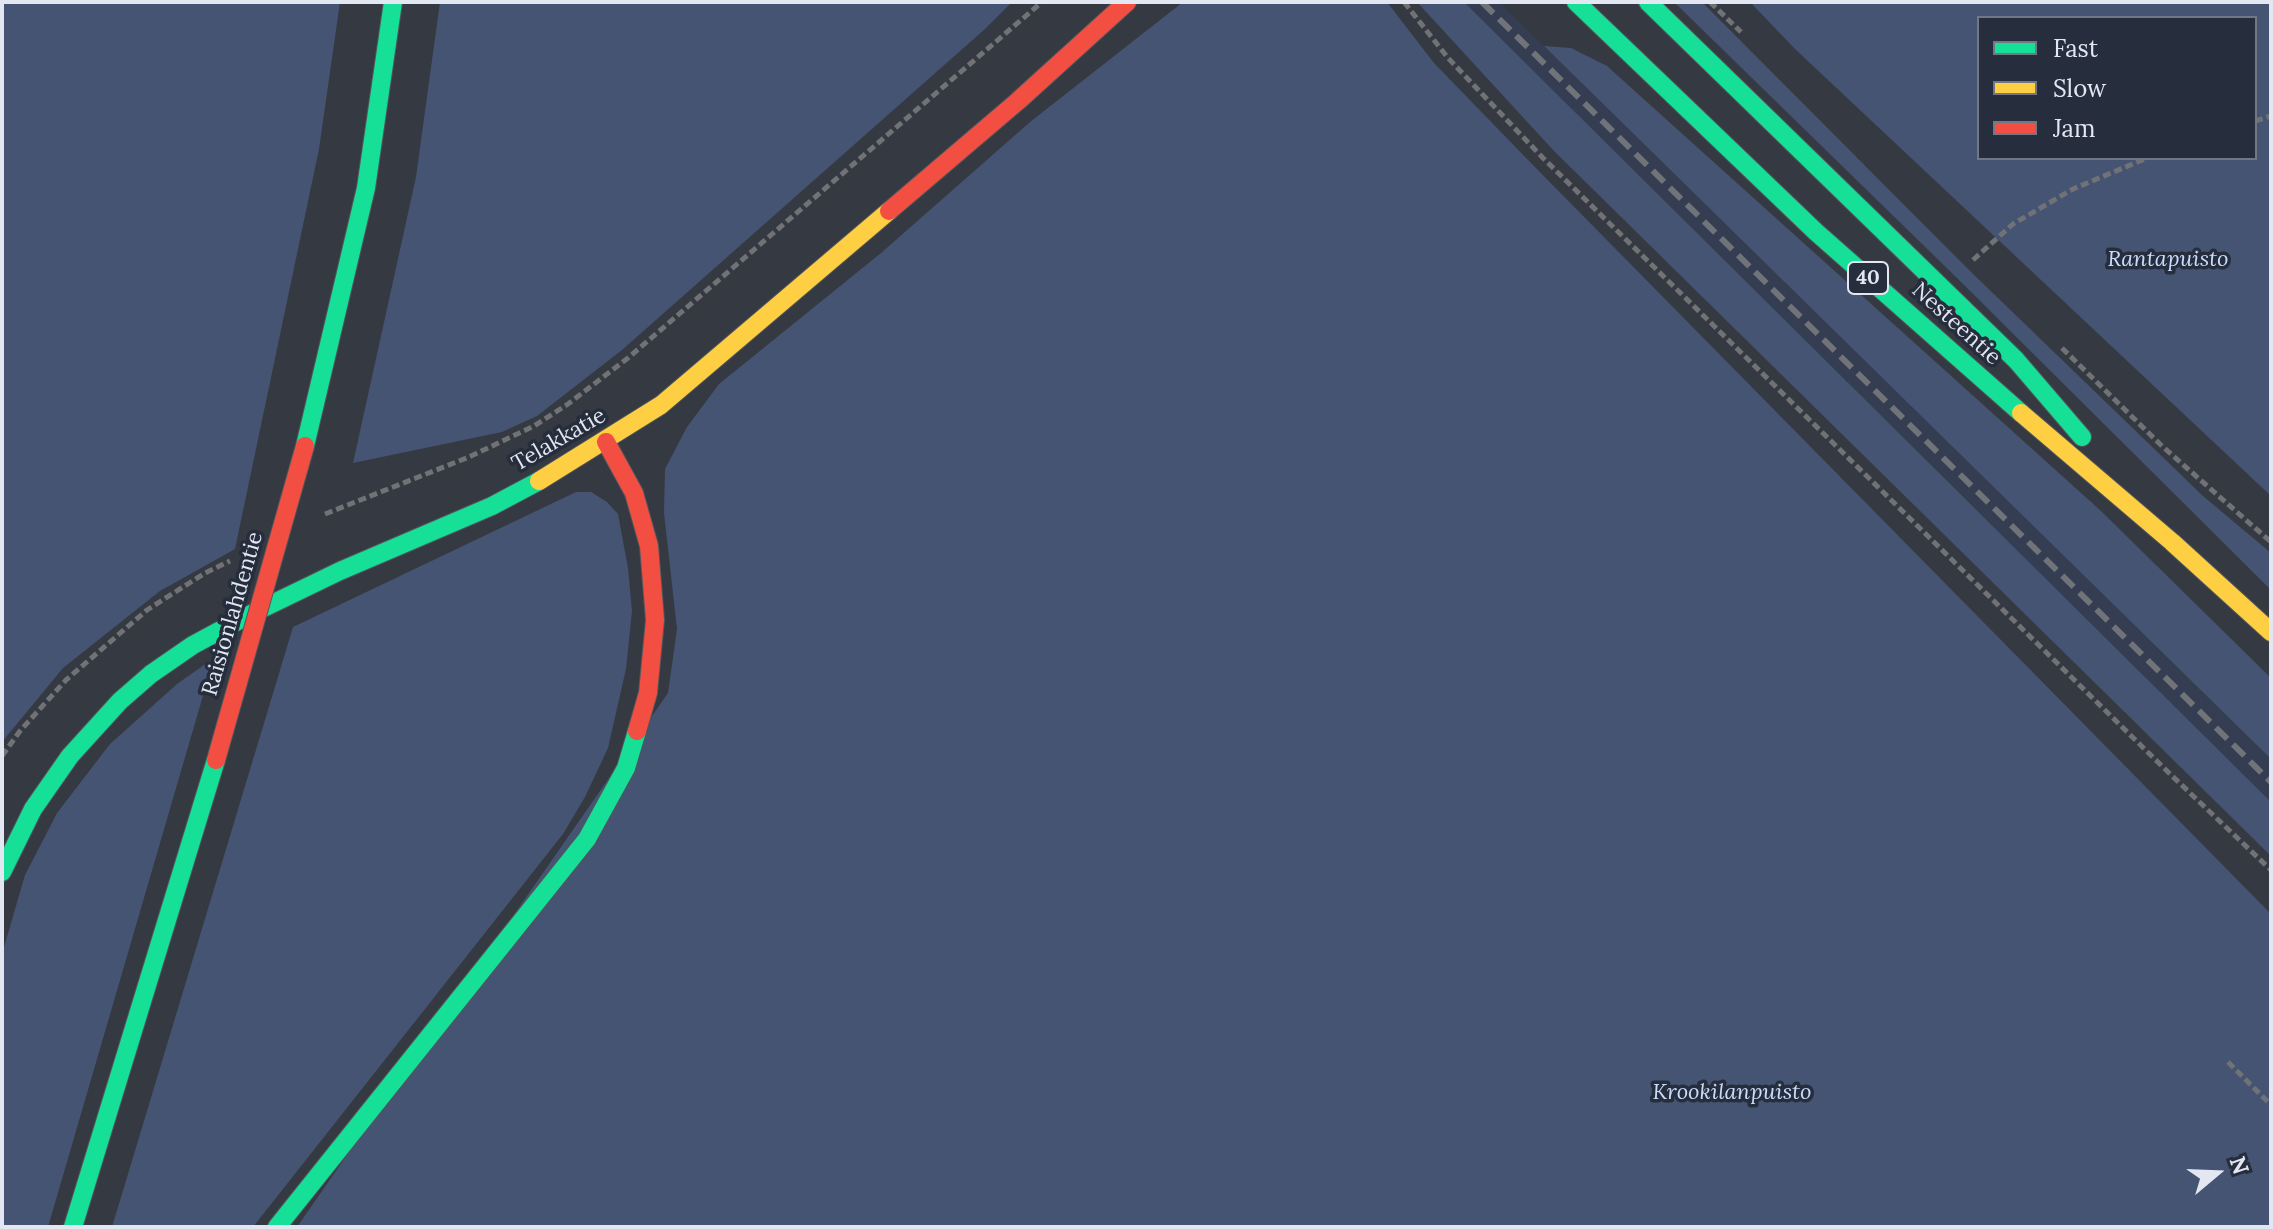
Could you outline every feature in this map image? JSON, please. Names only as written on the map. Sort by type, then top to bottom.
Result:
[{"type":"main road","name":"Raisionlahdentie","points":[[73,1227],[216,760],[305,446],[366,188],[393,2]]},
{"type":"main road","name":"Telakkatie","points":[[2,872],[33,809],[70,756],[120,701],[161,667],[193,645],[247,616],[340,571],[492,506],[606,442],[661,405],[1018,101],[1127,2]]},
{"type":"main road","name":"Nesteentie","points":[[1576,2],[1816,232],[2271,632]]},
{"type":"main road","name":"Nesteentie","points":[[1648,2],[2016,360],[2172,542]]},
{"type":"main road","points":[[277,1227],[587,839],[626,768],[648,693],[655,620],[649,546],[642,520],[634,493],[606,442]]},
{"type":"path","points":[[312,520],[482,451],[534,426],[568,404],[628,358],[1042,2]]},
{"type":"path","points":[[1404,2],[1448,58],[1543,158],[2271,870]]},
{"type":"path","points":[[1984,271],[1973,260],[2013,224],[2073,189],[2142,160]]},
{"type":"path","points":[[2060,346],[2163,447],[2271,542]]},
{"type":"path","points":[[2,756],[66,680],[147,610],[231,560]]},
{"type":"path","points":[[2228,1062],[2271,1105]]},
{"type":"shaded area","points":[[1464,2],[1499,2],[2271,759],[2271,802]]},
{"type":"green space","points":[[2,2],[340,2],[319,149],[235,549],[160,591],[63,668],[2,742]]},
{"type":"green space","points":[[440,2],[1012,2],[622,350],[537,416],[502,432],[353,463],[416,177]]},
{"type":"green space","name":"Krookilanpuisto","points":[[1183,2],[1387,2],[1434,63],[2271,914],[2271,1227],[297,1227],[668,693],[677,629],[664,513],[665,469],[687,427],[719,384],[881,253],[1030,122]]},
{"type":"green space","points":[[1417,2],[1464,2],[2271,802],[2271,856],[1554,151]]},
{"type":"green space","points":[[1674,2],[1702,2],[1968,269],[2203,496],[2271,553],[2271,590],[1958,279]]},
{"type":"green space","name":"Rantapuisto","points":[[1750,2],[2271,2],[2271,496],[1795,49]]},
{"type":"green space","points":[[1544,46],[1571,48],[1607,66],[2100,510],[2271,678],[2271,759]]},
{"type":"green space","points":[[576,492],[591,492],[618,514],[632,611],[626,669],[608,748],[563,834],[253,1227],[112,1227],[293,627]]},
{"type":"green space","points":[[214,658],[48,1227],[2,1227],[2,954],[25,875],[57,813],[110,744],[177,684]]},
{"type":"railway","points":[[1482,2],[2271,782]]},
{"type":"traffic: fast","points":[[305,446],[366,188],[393,2]]},
{"type":"traffic: fast","points":[[1576,2],[1816,232],[2021,413]]},
{"type":"traffic: fast","points":[[1648,2],[2016,360],[2082,437]]},
{"type":"traffic: fast","points":[[2,872],[33,809],[70,756],[120,701],[151,674],[193,645],[247,616],[340,571],[492,506],[539,481]]},
{"type":"traffic: fast","points":[[277,1227],[587,839],[626,768],[637,731]]},
{"type":"traffic: fast","points":[[73,1227],[216,760]]},
{"type":"traffic: slow","points":[[539,481],[661,405],[889,211]]},
{"type":"traffic: slow","points":[[2021,413],[2172,542],[2271,632]]},
{"type":"traffic: jam","points":[[889,211],[1018,101],[1127,2]]},
{"type":"traffic: jam","points":[[606,442],[634,493],[649,546],[655,620],[648,693],[637,731]]},
{"type":"traffic: jam","points":[[216,760],[305,446]]}]
